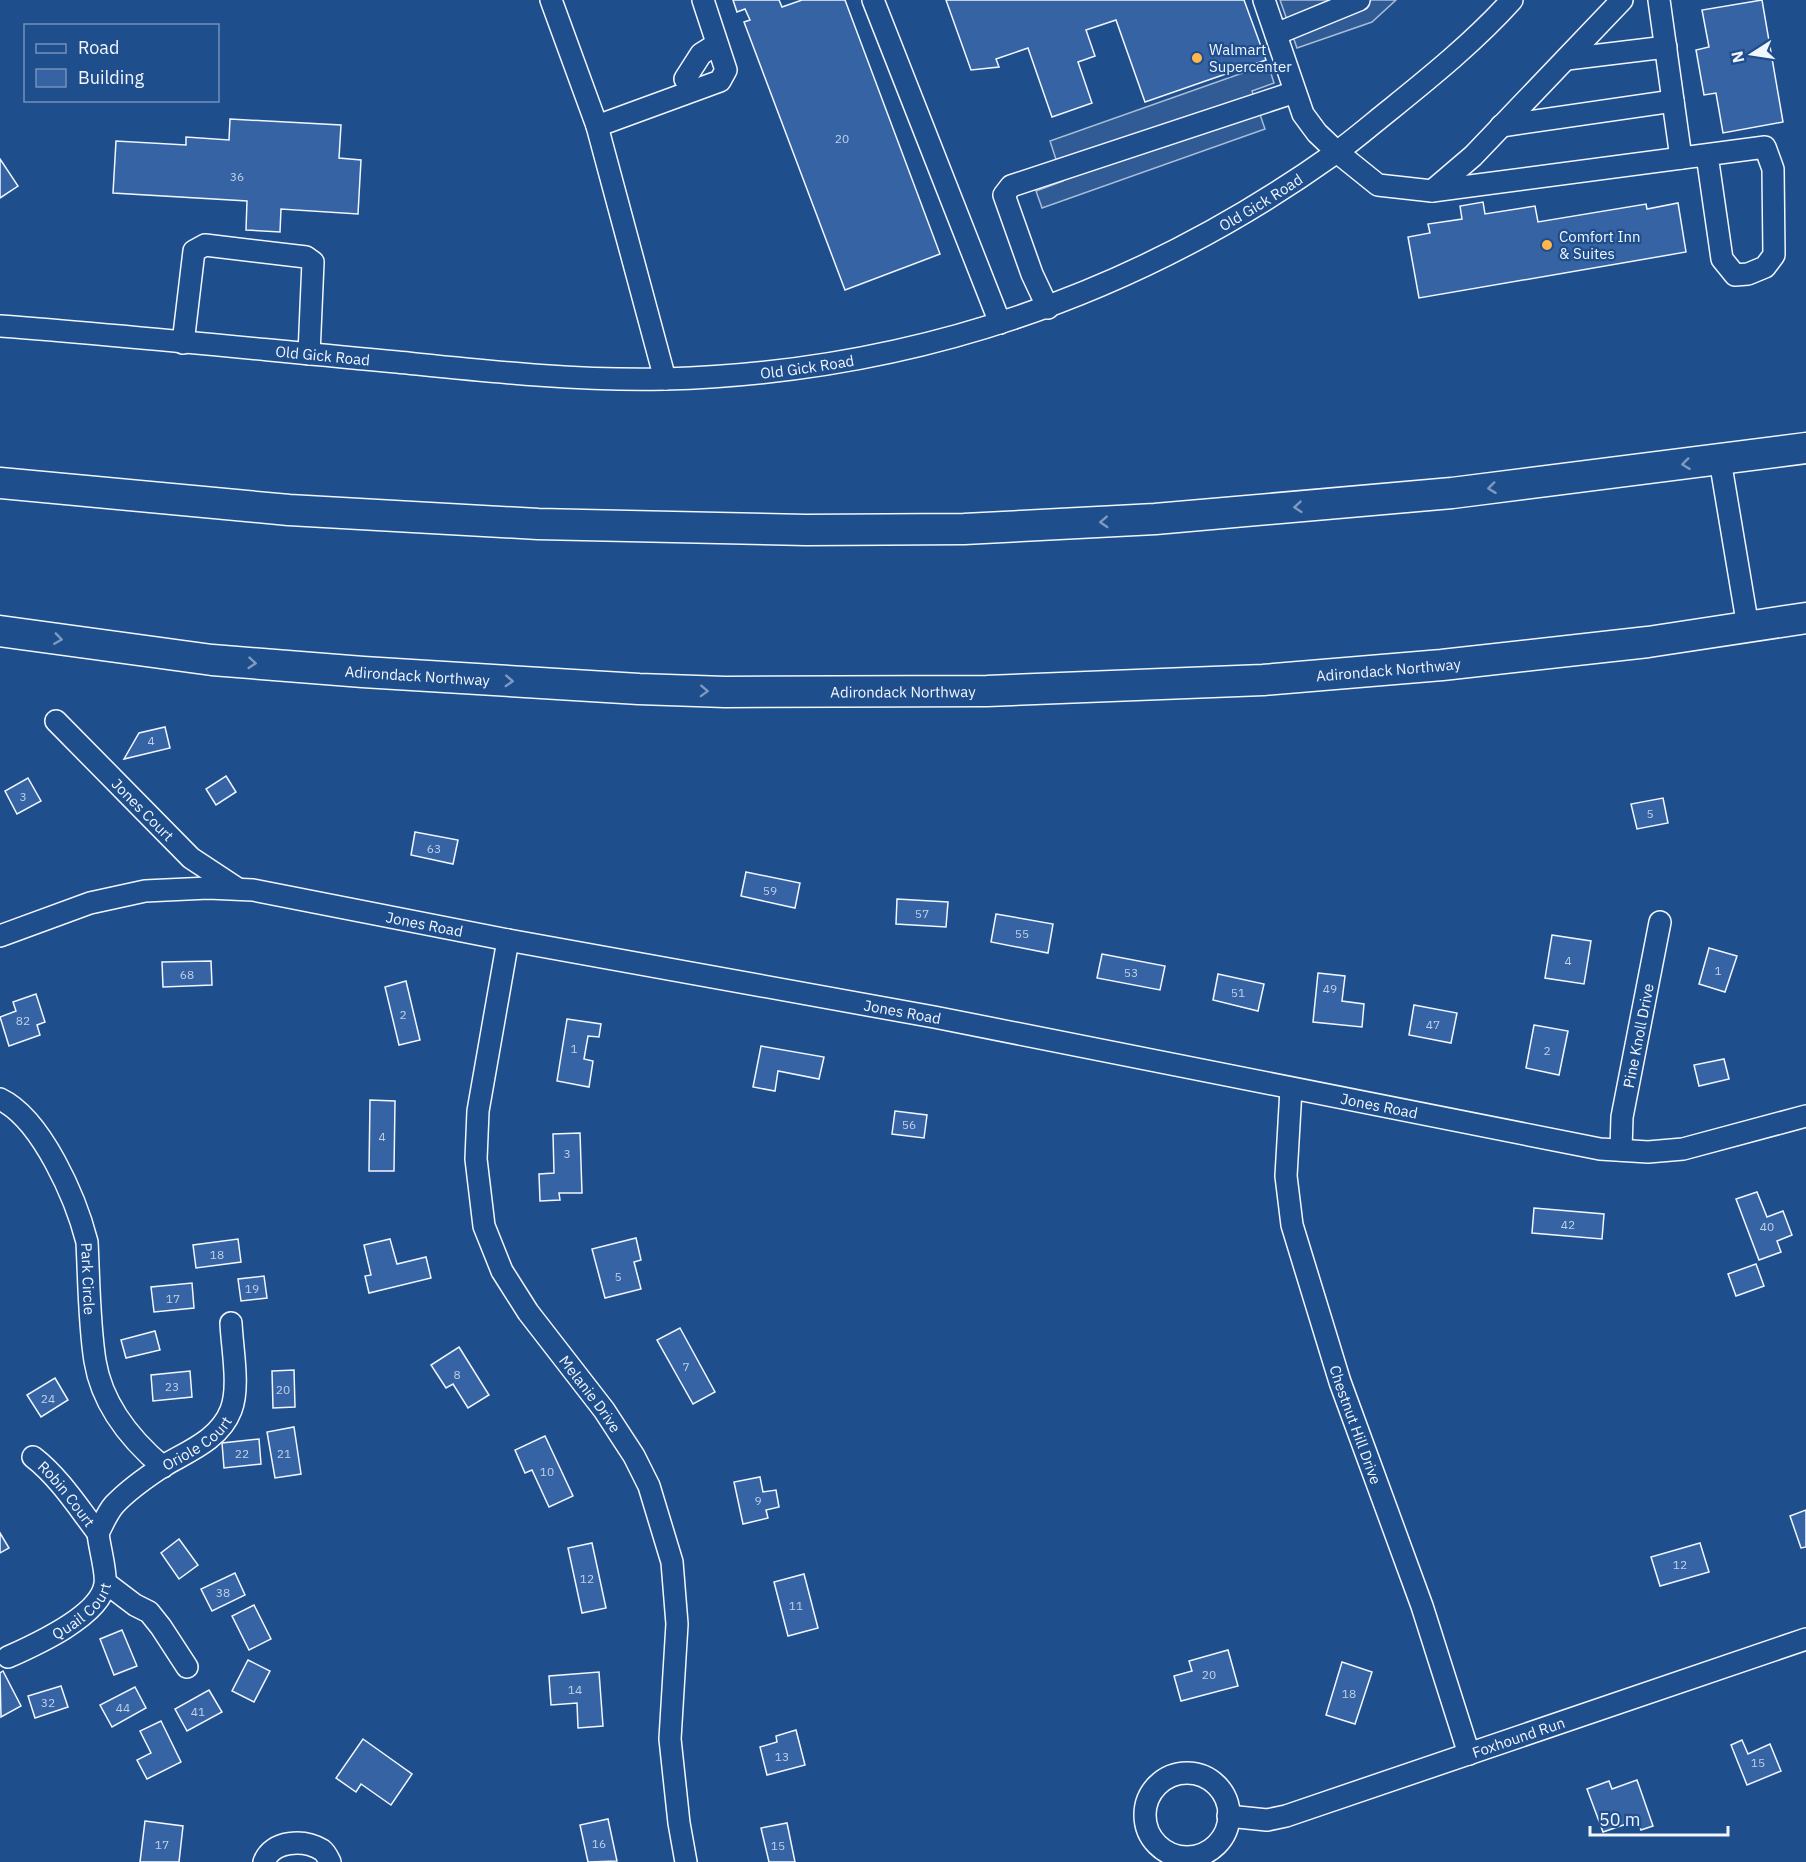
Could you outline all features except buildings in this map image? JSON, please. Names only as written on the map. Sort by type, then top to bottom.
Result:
[{"type":"highway","points":[[0,483],[277,509],[538,524],[806,530],[930,529],[1155,519],[1452,493],[1720,460],[1806,447]]},
{"type":"highway","name":"Adirondack Northway","points":[[0,631],[212,660],[409,675],[714,691],[987,691],[1275,680],[1453,664],[1648,642],[1806,618]]},
{"type":"street","points":[[551,0],[597,126],[665,379]]},
{"type":"street","points":[[597,126],[720,81],[726,70],[703,0]]},
{"type":"street","points":[[873,0],[1000,323]]},
{"type":"street","points":[[1264,0],[1304,114],[1317,133],[1378,185],[1432,191],[1765,147],[1773,169],[1774,255],[1765,267],[1748,274],[1735,275],[1722,259],[1707,155]]},
{"type":"street","points":[[1276,33],[1359,0]]},
{"type":"street","name":"Old Gick Road","points":[[0,326],[559,377],[665,379],[754,373],[863,358],[933,344],[1048,308],[1140,269],[1210,233],[1288,186],[1337,152],[1409,94],[1499,15],[1512,0]]},
{"type":"street","points":[[1432,191],[1473,156],[1622,0]]},
{"type":"street","points":[[1659,0],[1681,158]]},
{"type":"street","points":[[686,79],[701,54],[717,44]]},
{"type":"street","points":[[1567,59],[1666,47]]},
{"type":"street","points":[[1048,308],[1032,274],[1004,195],[1011,186],[1295,92]]},
{"type":"street","points":[[1502,126],[1673,101]]},
{"type":"street","points":[[183,343],[194,251],[204,245],[306,257],[313,262],[309,354]]},
{"type":"street","points":[[1720,460],[1748,627]]},
{"type":"street","name":"Jones Court","points":[[56,721],[191,858],[238,890]]},
{"type":"street","name":"Jones Road","points":[[0,936],[90,903],[145,891],[208,888],[254,890],[508,940],[934,1017],[1600,1149],[1648,1152],[1683,1149],[1806,1116]]},
{"type":"street","name":"Pine Knoll Drive","points":[[1621,1150],[1622,1117],[1660,922]]},
{"type":"street","name":"Melanie Drive","points":[[508,940],[478,1111],[476,1159],[484,1226],[502,1270],[517,1295],[604,1410],[634,1455],[649,1486],[672,1562],[677,1624],[670,1738],[679,1822],[686,1862]]},
{"type":"street","name":"Chestnut Hill Drive","points":[[1292,1089],[1286,1176],[1292,1225],[1341,1382],[1422,1606],[1469,1754]]},
{"type":"street","name":"Park Circle","points":[[0,1099],[23,1116],[37,1133],[61,1173],[83,1226],[87,1242],[96,1362],[108,1400],[131,1437],[163,1467]]},
{"type":"street","name":"Oriole Court","points":[[98,1533],[112,1507],[125,1494],[212,1437],[225,1421],[231,1409],[234,1387],[231,1323]]},
{"type":"street","name":"Robin Court","points":[[33,1457],[57,1481],[98,1533]]},
{"type":"street","name":"Quail Court","points":[[8,1657],[49,1638],[98,1602],[106,1582],[98,1533]]},
{"type":"street","points":[[106,1582],[135,1605],[149,1612],[187,1667]]},
{"type":"street","name":"Foxhound Run","points":[[1228,1816],[1267,1820],[1286,1816],[1806,1639]]},
{"type":"street","points":[[1188,1773],[1202,1775],[1214,1783],[1223,1794],[1228,1807],[1228,1816],[1224,1834],[1216,1845],[1206,1853],[1193,1857],[1179,1857],[1156,1844],[1148,1833],[1145,1820],[1146,1805],[1151,1792],[1173,1775],[1188,1773]]},
{"type":"street","points":[[264,1862],[267,1854],[275,1848],[304,1843],[324,1851],[330,1862]]},
{"type":"shaded area","points":[[1280,0],[1396,0],[1372,22],[1297,48]]},
{"type":"shaded area","points":[[1268,64],[1274,83],[1252,91],[1265,129],[1042,208],[1036,191],[1063,181],[1050,141]]},
{"type":"place","name":"Walmart Supercenter","points":[[1197,58]]},
{"type":"place","name":"Comfort Inn & Suites","points":[[1547,245]]}]
